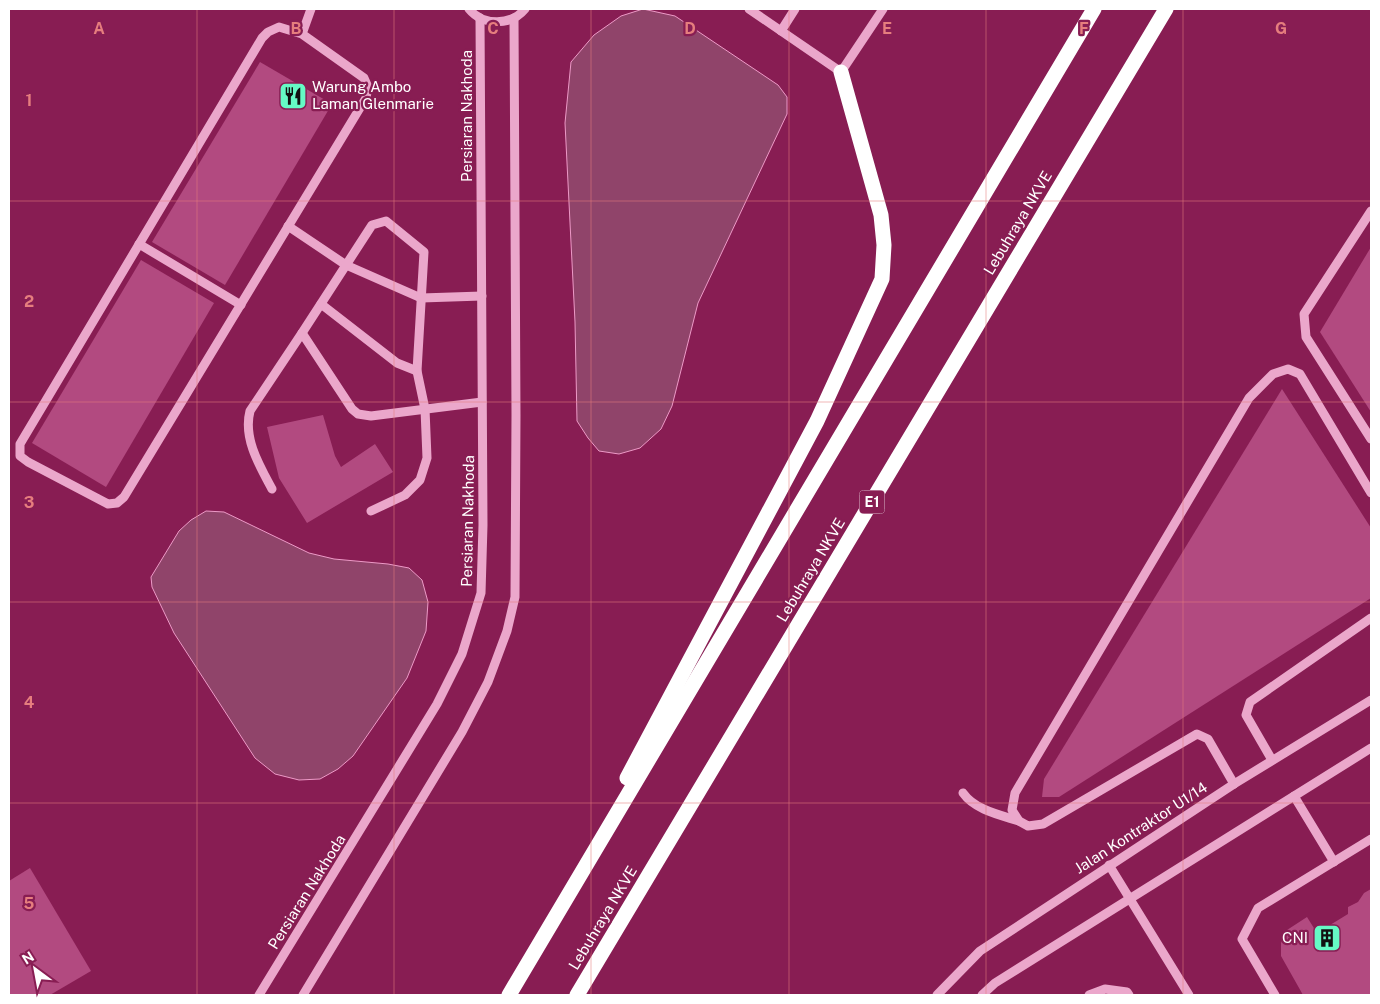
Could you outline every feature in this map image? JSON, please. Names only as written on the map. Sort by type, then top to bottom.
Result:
[{"type":"highway","points":[[509,995],[1094,9]]},
{"type":"highway","name":"Lebuhraya NKVE","points":[[577,995],[1166,9]]},
{"type":"highway","points":[[532,958],[817,421],[882,279],[884,245],[881,215],[841,72]]},
{"type":"street","points":[[302,34],[311,9]]},
{"type":"street","points":[[469,9],[480,18],[497,22],[514,18],[525,9]]},
{"type":"street","points":[[750,9],[841,72],[883,9]]},
{"type":"street","points":[[781,31],[795,9]]},
{"type":"street","name":"Persiaran Nakhoda","points":[[259,995],[437,704],[462,654],[481,593],[483,525],[480,18]]},
{"type":"street","points":[[303,995],[462,732],[488,682],[508,631],[515,597],[514,18]]},
{"type":"street","points":[[279,27],[302,34],[364,78],[368,87],[366,98],[288,226],[124,497],[117,503],[108,504],[20,456],[20,444],[262,38],[268,32],[279,27]]},
{"type":"street","points":[[1371,211],[1304,314],[1306,337],[1371,439]]},
{"type":"street","points":[[272,489],[255,458],[247,421],[250,411],[372,225],[386,221],[424,252],[417,371],[424,409],[427,458],[420,480],[405,495],[371,510]]},
{"type":"street","points":[[288,226],[346,265],[422,298],[482,296]]},
{"type":"street","points":[[139,244],[241,305]]},
{"type":"street","points":[[321,304],[397,363],[417,371]]},
{"type":"street","points":[[302,333],[352,410],[358,414],[371,416],[482,402]]},
{"type":"street","points":[[1019,821],[1012,810],[1015,793],[1249,398],[1273,374],[1288,369],[1300,374],[1371,493]]},
{"type":"street","points":[[1272,760],[1246,715],[1250,702],[1371,618]]},
{"type":"street","name":"Jalan Kontraktor U1/14","points":[[937,995],[980,951],[1234,784],[1371,700]]},
{"type":"street","points":[[963,793],[967,799],[987,811],[1019,821],[1028,826],[1043,824],[1197,734],[1208,739],[1234,784]]},
{"type":"street","points":[[982,995],[995,983],[1371,748]]},
{"type":"street","points":[[1294,796],[1334,862]]},
{"type":"street","points":[[1276,995],[1242,939],[1258,908],[1371,839]]},
{"type":"street","points":[[1109,865],[1190,995]]},
{"type":"street","points":[[1089,995],[1105,989],[1127,992],[1129,995]]},
{"type":"shaded area","points":[[643,9],[675,16],[778,85],[787,97],[787,114],[698,303],[672,406],[661,429],[640,448],[619,454],[599,451],[577,421],[575,322],[565,123],[571,62],[594,35],[621,16]]},
{"type":"shaded area","points":[[206,511],[224,512],[309,553],[334,559],[409,568],[422,580],[428,602],[426,631],[407,678],[353,756],[338,769],[320,779],[299,780],[275,774],[255,758],[174,633],[152,587],[151,577],[179,531],[191,520]]},
{"type":"building","points":[[260,62],[332,104],[225,285],[152,242]]},
{"type":"building","points":[[1371,247],[1371,412],[1320,332]]},
{"type":"building","points":[[141,260],[214,303],[106,487],[32,443]]},
{"type":"building","points":[[1282,389],[1371,528],[1371,598],[1059,797],[1042,797],[1044,779]]},
{"type":"building","points":[[323,415],[335,456],[341,467],[375,444],[393,472],[307,523],[279,478],[267,427]]},
{"type":"building","points":[[30,868],[91,971],[50,995],[9,995],[9,881]]},
{"type":"building","name":"CNI","points":[[1371,889],[1371,995],[1303,995],[1281,956],[1281,943],[1287,930],[1307,917],[1317,933],[1348,914],[1348,907],[1358,902],[1364,893]]},
{"type":"place","name":"Warung Ambo Laman Glenmarie","points":[[293,96]]},
{"type":"place","name":"CNI","points":[[1327,938]]}]
